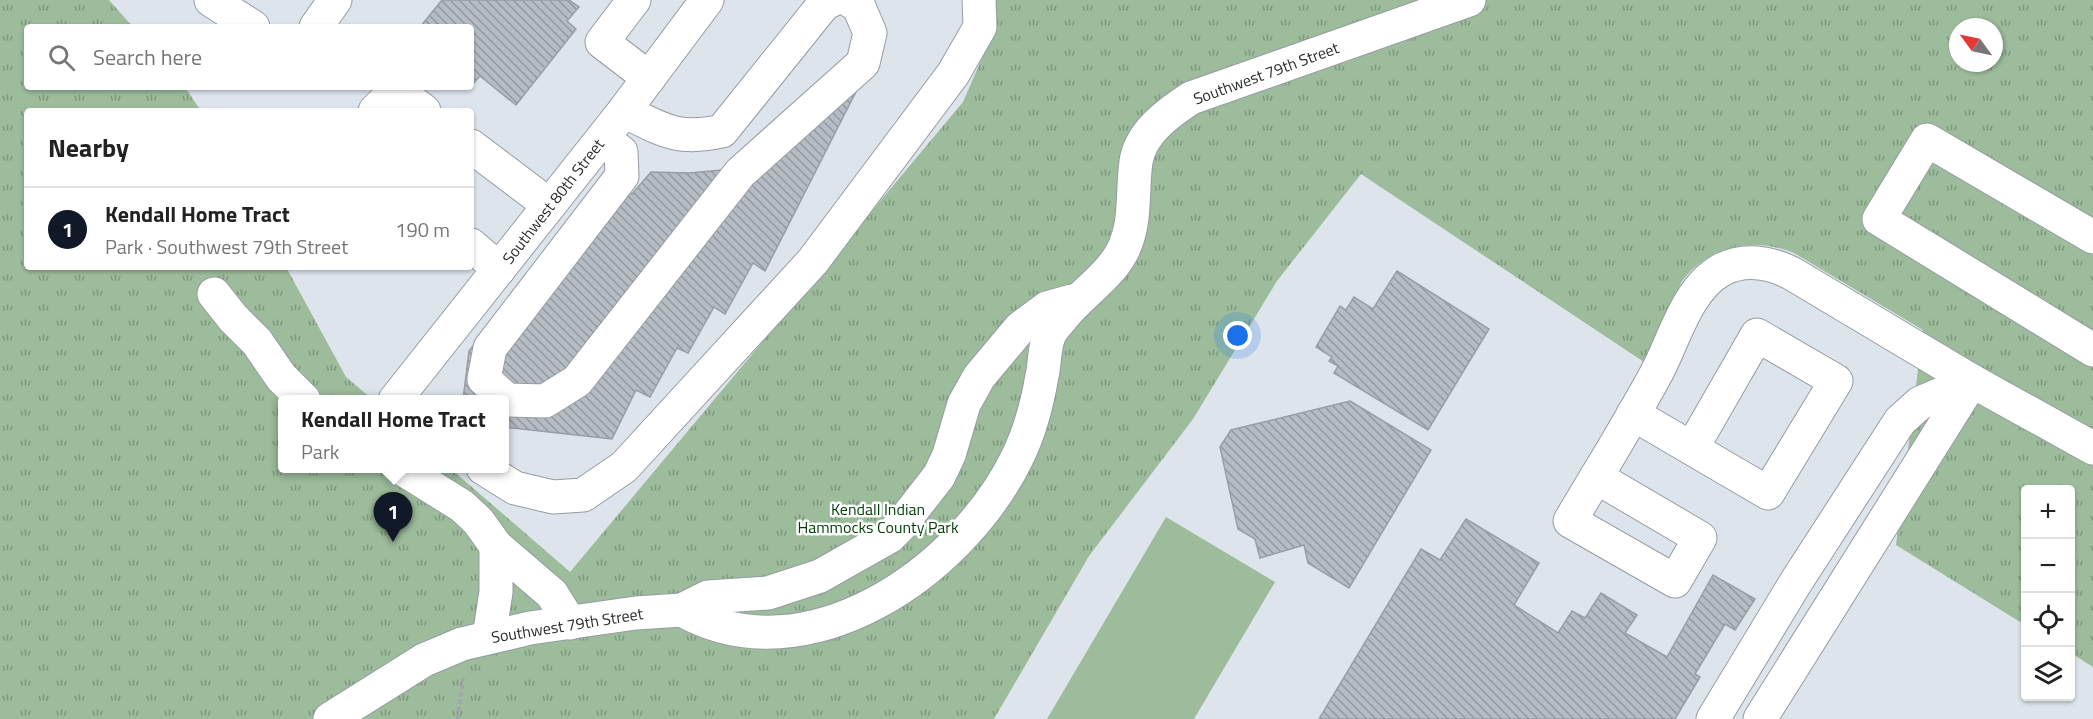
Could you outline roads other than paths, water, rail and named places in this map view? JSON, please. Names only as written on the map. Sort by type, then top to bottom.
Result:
[{"type":"street","points":[[211,0],[248,24]]},
{"type":"street","points":[[318,24],[335,0]]},
{"type":"street","points":[[634,0],[602,42],[649,78]]},
{"type":"street","name":"Southwest 80th Street","points":[[398,395],[603,138],[707,0]]},
{"type":"street","points":[[624,111],[670,133],[695,137],[722,131],[824,4],[832,0]]},
{"type":"street","points":[[509,400],[545,401],[577,381],[740,173],[863,63],[870,33],[859,7],[849,0]]},
{"type":"street","points":[[491,473],[515,488],[553,497],[584,495],[624,467],[813,261],[953,74],[980,27],[979,0]]},
{"type":"street","name":"Southwest 79th Street","points":[[682,610],[701,621],[735,632],[769,634],[792,632],[856,612],[924,571],[980,517],[1017,458],[1036,411],[1049,334],[1076,299],[1107,272],[1122,252],[1131,222],[1136,160],[1143,143],[1170,112],[1191,98],[1468,0]]},
{"type":"street","points":[[378,108],[396,90],[420,108]]},
{"type":"street","points":[[502,395],[484,379],[490,348],[622,176],[621,152],[603,138]]},
{"type":"street","points":[[2093,237],[1928,140],[1879,219],[2093,350]]},
{"type":"street","points":[[474,148],[549,205]]},
{"type":"street","points":[[474,248],[499,269]]},
{"type":"street","points":[[1596,477],[1658,372],[1689,307],[1708,281],[1720,271],[1743,263],[1766,263],[1791,273],[1972,381],[2089,437]]},
{"type":"street","points":[[214,294],[232,318],[257,342],[281,376],[300,395]]},
{"type":"street","name":"Southwest 79th Street","points":[[330,719],[424,660],[489,637],[636,613],[682,610],[708,597],[759,595],[803,583],[889,537],[939,476],[949,455],[964,404],[979,377],[1020,328],[1047,308],[1076,299]]},
{"type":"street","points":[[1633,414],[1768,493],[1836,381],[1757,335],[1692,448]]},
{"type":"street","points":[[1713,719],[1900,421],[1920,403],[1972,381]]},
{"type":"street","points":[[1760,719],[1972,381]]},
{"type":"street","points":[[408,473],[462,506],[478,521],[496,546],[552,594],[570,623]]},
{"type":"street","points":[[489,637],[496,592],[496,546]]},
{"type":"place","name":"Kendall Home Tract","points":[[393,542]]},
{"type":"park label","name":"Kendall Indian Hammocks County Park","points":[[878,518]]}]
